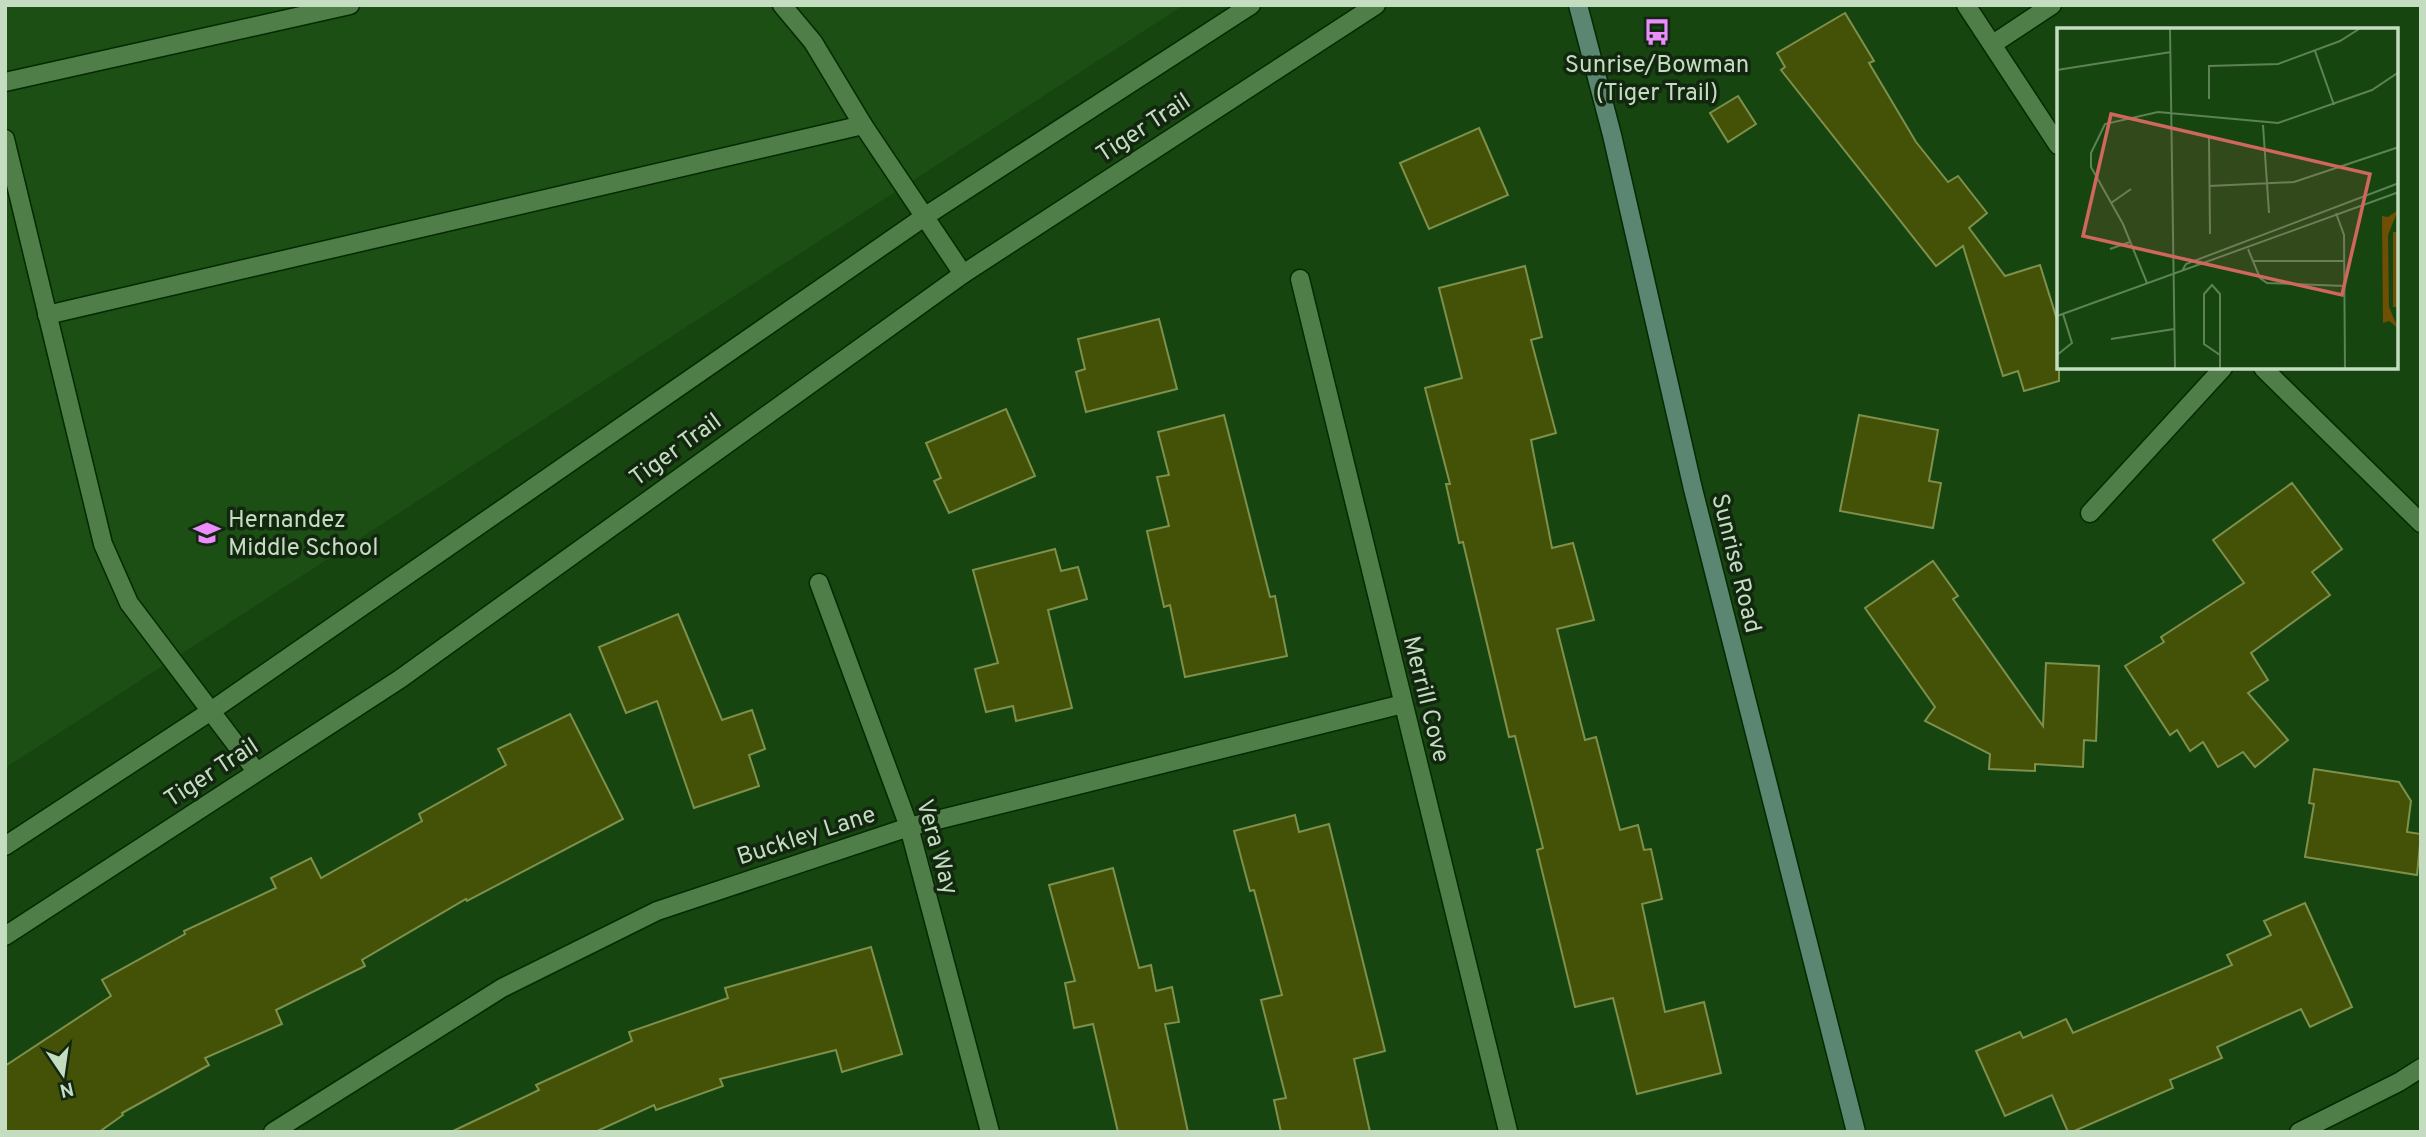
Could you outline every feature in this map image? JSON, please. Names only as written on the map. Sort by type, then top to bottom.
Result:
[{"type":"main road","name":"Sunrise Road","points":[[1578,5],[1612,135],[1693,489],[1856,1132]]},
{"type":"street","points":[[5,82],[350,5]]},
{"type":"street","points":[[782,5],[813,42],[863,125],[963,274]]},
{"type":"street","name":"Tiger Trail","points":[[5,846],[211,711],[924,217],[1251,5]]},
{"type":"street","name":"Tiger Trail","points":[[5,936],[400,678],[963,274],[1376,5]]},
{"type":"street","points":[[1966,5],[2057,142]]},
{"type":"street","points":[[1993,44],[2052,5]]},
{"type":"street","points":[[47,315],[863,125]]},
{"type":"street","points":[[5,139],[103,544],[129,603],[256,771]]},
{"type":"street","name":"Merrill Cove","points":[[1300,279],[1508,1131]]},
{"type":"street","points":[[2090,513],[2222,369]]},
{"type":"street","points":[[2264,369],[2421,523]]},
{"type":"street","name":"Vera Way","points":[[819,583],[909,827],[990,1132]]},
{"type":"street","name":"Buckley Lane","points":[[273,1132],[502,988],[657,911],[909,827],[1403,704]]},
{"type":"street","points":[[2299,1132],[2399,1082],[2421,1068]]},
{"type":"shaded area","name":"Hernandez Middle School","points":[[5,5],[1184,5],[5,768]]},
{"type":"building","points":[[1845,13],[1874,61],[1869,63],[1916,142],[1948,182],[1958,176],[1987,213],[1969,228],[2005,276],[2040,265],[2057,320],[2059,381],[2024,391],[2018,371],[2003,376],[1963,246],[1936,266],[1781,70],[1785,67],[1777,53]]},
{"type":"building","points":[[1738,96],[1756,124],[1728,142],[1710,113]]},
{"type":"building","points":[[1479,128],[1508,195],[1429,229],[1400,163]]},
{"type":"building","points":[[1525,266],[1542,337],[1531,340],[1556,433],[1531,440],[1552,548],[1573,543],[1594,620],[1557,629],[1585,740],[1596,737],[1620,830],[1638,825],[1644,850],[1651,849],[1662,899],[1642,904],[1665,1012],[1704,1002],[1721,1073],[1637,1094],[1613,998],[1575,1007],[1537,850],[1543,848],[1515,736],[1509,737],[1463,542],[1459,543],[1446,484],[1450,484],[1425,388],[1462,378],[1439,288]]},
{"type":"building","points":[[1159,319],[1177,389],[1086,412],[1076,372],[1085,369],[1078,339]]},
{"type":"building","points":[[1006,409],[1035,476],[949,513],[934,481],[941,478],[926,443]]},
{"type":"building","points":[[1224,415],[1270,597],[1275,596],[1287,656],[1185,677],[1170,605],[1164,607],[1147,531],[1169,526],[1157,477],[1169,475],[1158,432]]},
{"type":"building","points":[[1859,415],[1938,430],[1929,481],[1941,483],[1933,528],[1840,511]]},
{"type":"building","points":[[2292,483],[2342,549],[2312,572],[2330,595],[2251,653],[2268,680],[2248,693],[2288,740],[2255,767],[2243,752],[2218,767],[2203,742],[2190,751],[2177,730],[2170,735],[2125,666],[2164,642],[2161,637],[2244,583],[2213,540]]},
{"type":"building","points":[[1055,549],[1061,571],[1078,567],[1087,599],[1048,610],[1072,708],[1016,721],[1013,706],[986,712],[975,669],[998,663],[973,570]]},
{"type":"building","points":[[1933,561],[1958,596],[1953,599],[2043,726],[2046,663],[2099,666],[2096,741],[2084,740],[2083,767],[2035,764],[2035,771],[1989,769],[1990,754],[1925,721],[1935,707],[1865,608]]},
{"type":"building","points":[[678,614],[722,720],[752,710],[765,749],[749,755],[759,786],[694,808],[657,701],[626,713],[599,647]]},
{"type":"building","points":[[570,714],[623,819],[467,901],[466,899],[362,960],[365,966],[276,1010],[282,1024],[205,1058],[209,1065],[122,1113],[123,1115],[99,1132],[5,1132],[5,1066],[111,996],[102,980],[185,934],[184,931],[276,888],[271,878],[311,858],[321,878],[422,821],[419,814],[506,765],[498,749]]},
{"type":"building","points":[[2314,769],[2399,782],[2411,801],[2407,832],[2421,834],[2417,875],[2305,857],[2314,804],[2309,803]]},
{"type":"building","points":[[1295,815],[1299,832],[1329,824],[1385,1051],[1354,1059],[1370,1132],[1281,1132],[1274,1100],[1286,1098],[1261,1000],[1282,995],[1254,890],[1250,891],[1234,831]]},
{"type":"building","points":[[1113,868],[1139,968],[1151,965],[1156,991],[1172,987],[1179,1022],[1165,1024],[1188,1132],[1118,1132],[1093,1024],[1074,1028],[1065,983],[1075,981],[1049,885]]},
{"type":"building","points":[[2305,903],[2352,1007],[2310,1027],[2301,1009],[2217,1047],[2222,1058],[2170,1080],[2173,1088],[2072,1132],[2068,1132],[2052,1095],[2005,1116],[1976,1051],[2020,1032],[2023,1038],[2066,1019],[2073,1033],[2232,965],[2227,955],[2271,935],[2264,921]]},
{"type":"building","points":[[871,947],[902,1054],[842,1072],[836,1050],[720,1079],[723,1086],[656,1110],[654,1105],[595,1132],[451,1132],[539,1090],[536,1085],[632,1041],[629,1032],[728,998],[725,988]]},
{"type":"place","name":"Sunrise/Bowman (Tiger Trail)","points":[[1657,32]]},
{"type":"place","name":"Hernandez Middle School","points":[[207,533]]}]
